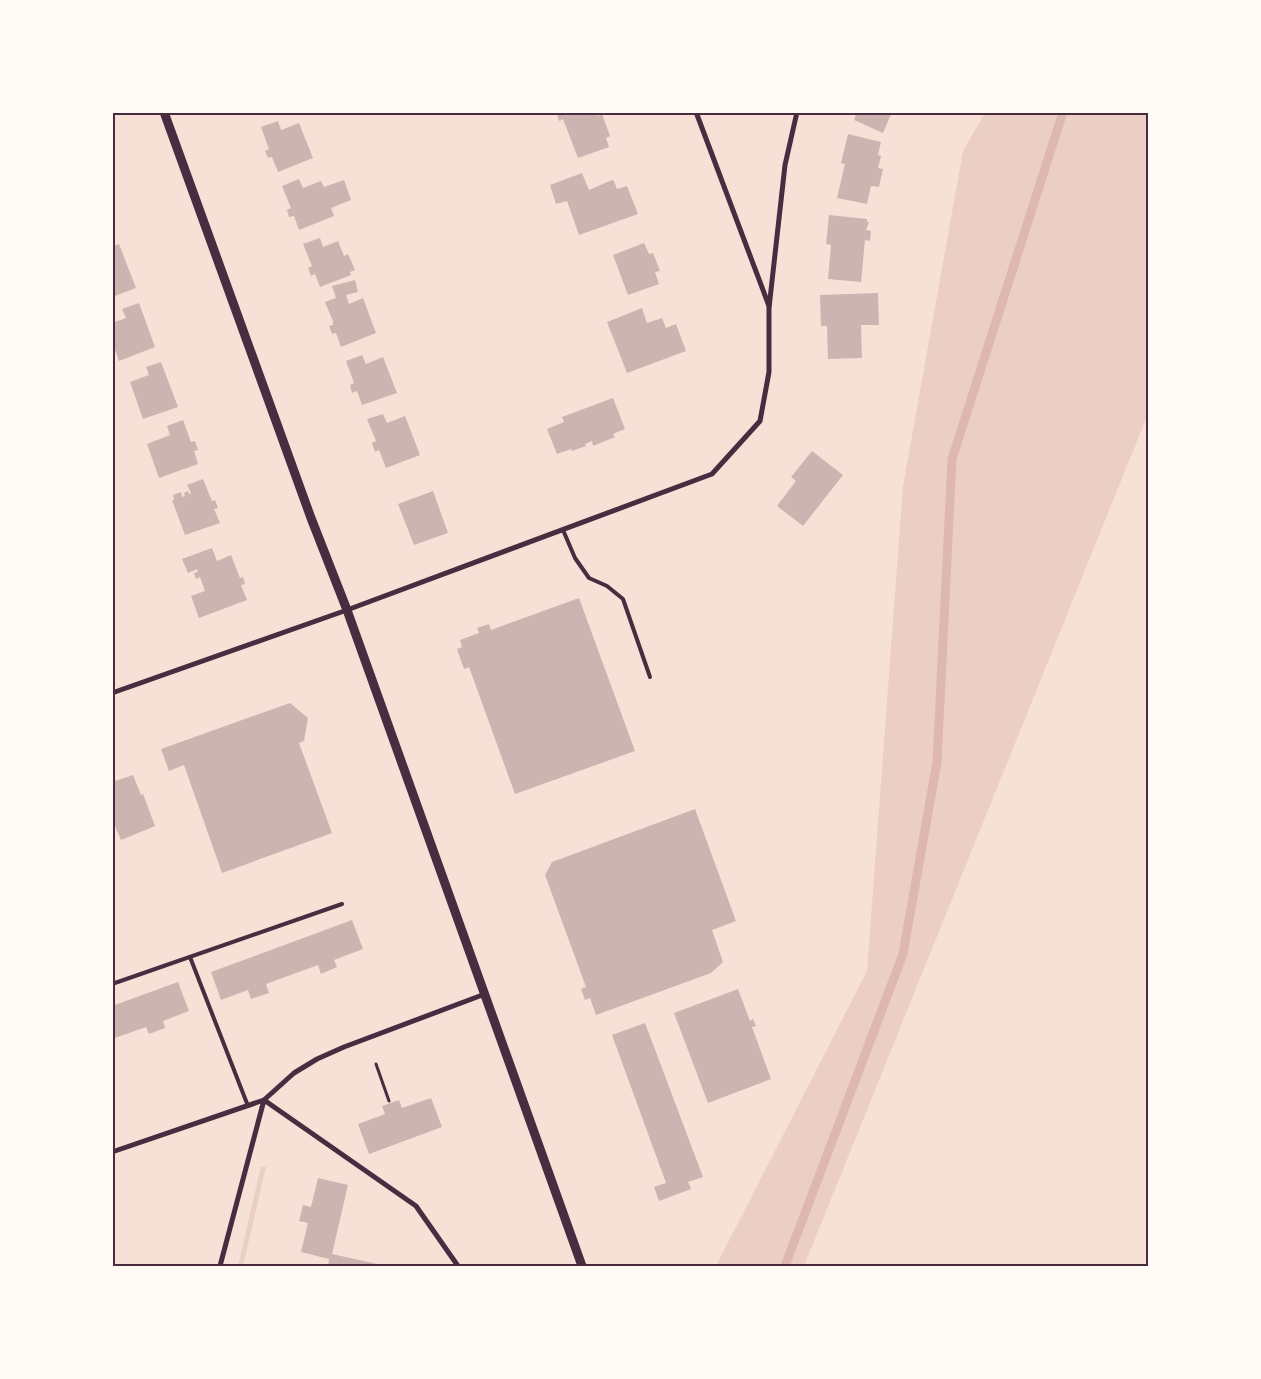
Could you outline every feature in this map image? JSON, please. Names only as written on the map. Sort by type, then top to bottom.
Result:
[{"type":"street","points":[[164,112],[308,509],[347,610],[582,1266]]},
{"type":"street","points":[[696,112],[769,308]]},
{"type":"street","points":[[112,693],[347,610],[712,474],[760,421],[769,372],[769,308],[785,165],[797,112]]},
{"type":"street","points":[[112,1152],[264,1100],[294,1073],[317,1059],[485,994]]},
{"type":"street","points":[[220,1266],[264,1100]]},
{"type":"street","points":[[264,1100],[416,1206],[458,1266]]},
{"type":"lane","points":[[563,530],[574,558],[589,578],[607,586],[623,599],[650,677]]},
{"type":"lane","points":[[112,984],[342,904]]},
{"type":"lane","points":[[190,957],[248,1106]]},
{"type":"path","points":[[376,1064],[389,1101]]},
{"type":"shaded area","points":[[985,113],[1148,113],[1148,414],[804,1266],[716,1266],[867,971],[903,486],[963,151]]},
{"type":"shaded area","points":[[261,1166],[266,1167],[243,1266],[238,1266]]},
{"type":"building","points":[[562,112],[597,112],[598,116],[602,114],[610,136],[606,138],[609,147],[578,158],[563,119],[559,121],[557,114]]},
{"type":"building","points":[[857,112],[892,112],[883,133],[854,120]]},
{"type":"building","points":[[278,121],[281,130],[299,123],[313,158],[278,172],[272,157],[268,158],[265,151],[269,149],[261,127]]},
{"type":"building","points":[[848,134],[881,142],[878,155],[881,156],[878,168],[883,169],[879,187],[871,186],[867,204],[837,198],[845,164],[841,163]]},
{"type":"building","points":[[582,173],[589,190],[612,180],[617,189],[627,186],[638,214],[579,235],[567,201],[556,204],[550,185]]},
{"type":"building","points":[[299,179],[303,188],[321,181],[324,187],[344,180],[351,200],[331,208],[334,216],[299,230],[294,216],[289,217],[287,210],[291,208],[282,186]]},
{"type":"building","points":[[829,215],[867,219],[867,222],[869,222],[866,230],[871,231],[870,241],[865,240],[861,282],[828,279],[831,245],[826,244]]},
{"type":"building","points":[[320,238],[323,247],[338,241],[344,256],[348,254],[355,270],[350,272],[351,275],[320,287],[315,274],[311,276],[308,268],[312,266],[303,244]]},
{"type":"building","points":[[644,243],[649,254],[653,253],[660,271],[655,272],[659,284],[628,295],[613,255]]},
{"type":"building","points":[[119,244],[136,288],[112,297],[112,246]]},
{"type":"building","points":[[355,280],[358,292],[346,295],[349,304],[363,298],[376,333],[341,347],[336,333],[332,334],[329,326],[333,325],[333,321],[325,302],[336,298],[332,286]]},
{"type":"building","points":[[878,293],[879,325],[861,325],[862,358],[828,359],[827,326],[821,326],[820,295]]},
{"type":"building","points":[[139,303],[155,347],[119,361],[112,341],[112,323],[126,318],[122,309]]},
{"type":"building","points":[[642,308],[647,323],[662,318],[666,328],[676,324],[686,351],[627,373],[607,322]]},
{"type":"building","points":[[362,355],[366,364],[383,357],[397,393],[362,405],[357,391],[352,393],[350,385],[354,383],[346,361]]},
{"type":"building","points":[[161,362],[178,407],[143,419],[130,382],[149,375],[146,367]]},
{"type":"building","points":[[613,398],[625,429],[613,434],[615,437],[593,446],[592,441],[585,444],[586,446],[557,454],[547,429],[564,422],[562,417]]},
{"type":"building","points":[[383,414],[387,423],[405,416],[420,455],[386,468],[379,450],[375,452],[372,443],[376,441],[367,419]]},
{"type":"building","points":[[183,420],[191,442],[195,441],[198,450],[194,451],[198,464],[159,478],[147,444],[170,435],[167,426]]},
{"type":"building","points":[[812,451],[843,475],[803,526],[777,506],[796,481],[791,477]]},
{"type":"building","points":[[203,479],[212,501],[215,500],[218,508],[214,509],[220,523],[185,535],[172,500],[174,500],[173,495],[181,492],[182,497],[188,491],[189,494],[191,493],[187,485]]},
{"type":"building","points":[[433,491],[448,533],[414,545],[398,504]]},
{"type":"building","points":[[212,548],[217,561],[231,555],[240,578],[243,577],[245,584],[241,585],[247,600],[199,618],[191,596],[205,591],[200,577],[196,579],[194,573],[198,572],[197,569],[188,573],[182,559]]},
{"type":"building","points":[[579,598],[635,751],[515,794],[469,667],[464,669],[457,649],[462,647],[460,640],[479,633],[477,628],[489,624],[491,630]]},
{"type":"building","points":[[290,703],[308,718],[304,741],[299,743],[332,833],[222,873],[184,765],[169,771],[161,749]]},
{"type":"building","points":[[133,775],[141,795],[143,794],[155,826],[121,840],[112,819],[112,782]]},
{"type":"building","points":[[695,809],[736,921],[712,930],[723,962],[711,973],[596,1015],[590,998],[585,1000],[581,989],[586,987],[545,875],[552,862]]},
{"type":"building","points":[[352,920],[363,949],[334,960],[337,967],[321,974],[318,965],[266,984],[269,993],[251,999],[248,990],[221,1000],[211,972]]},
{"type":"building","points":[[178,982],[189,1011],[163,1021],[165,1028],[149,1034],[146,1027],[112,1039],[112,1006]]},
{"type":"building","points":[[738,989],[750,1021],[753,1019],[756,1026],[752,1027],[771,1079],[708,1103],[674,1013]]},
{"type":"building","points":[[645,1023],[703,1177],[688,1182],[691,1189],[659,1201],[654,1187],[666,1183],[612,1035]]},
{"type":"building","points":[[431,1098],[442,1127],[369,1154],[358,1124],[385,1114],[382,1106],[399,1100],[402,1108]]},
{"type":"building","points":[[318,1178],[348,1185],[332,1254],[386,1266],[328,1266],[329,1259],[301,1252],[308,1223],[299,1221],[303,1205],[311,1207]]},
{"type":"waterway","points":[[785,1266],[903,954],[937,762],[952,459],[1063,112]]}]
